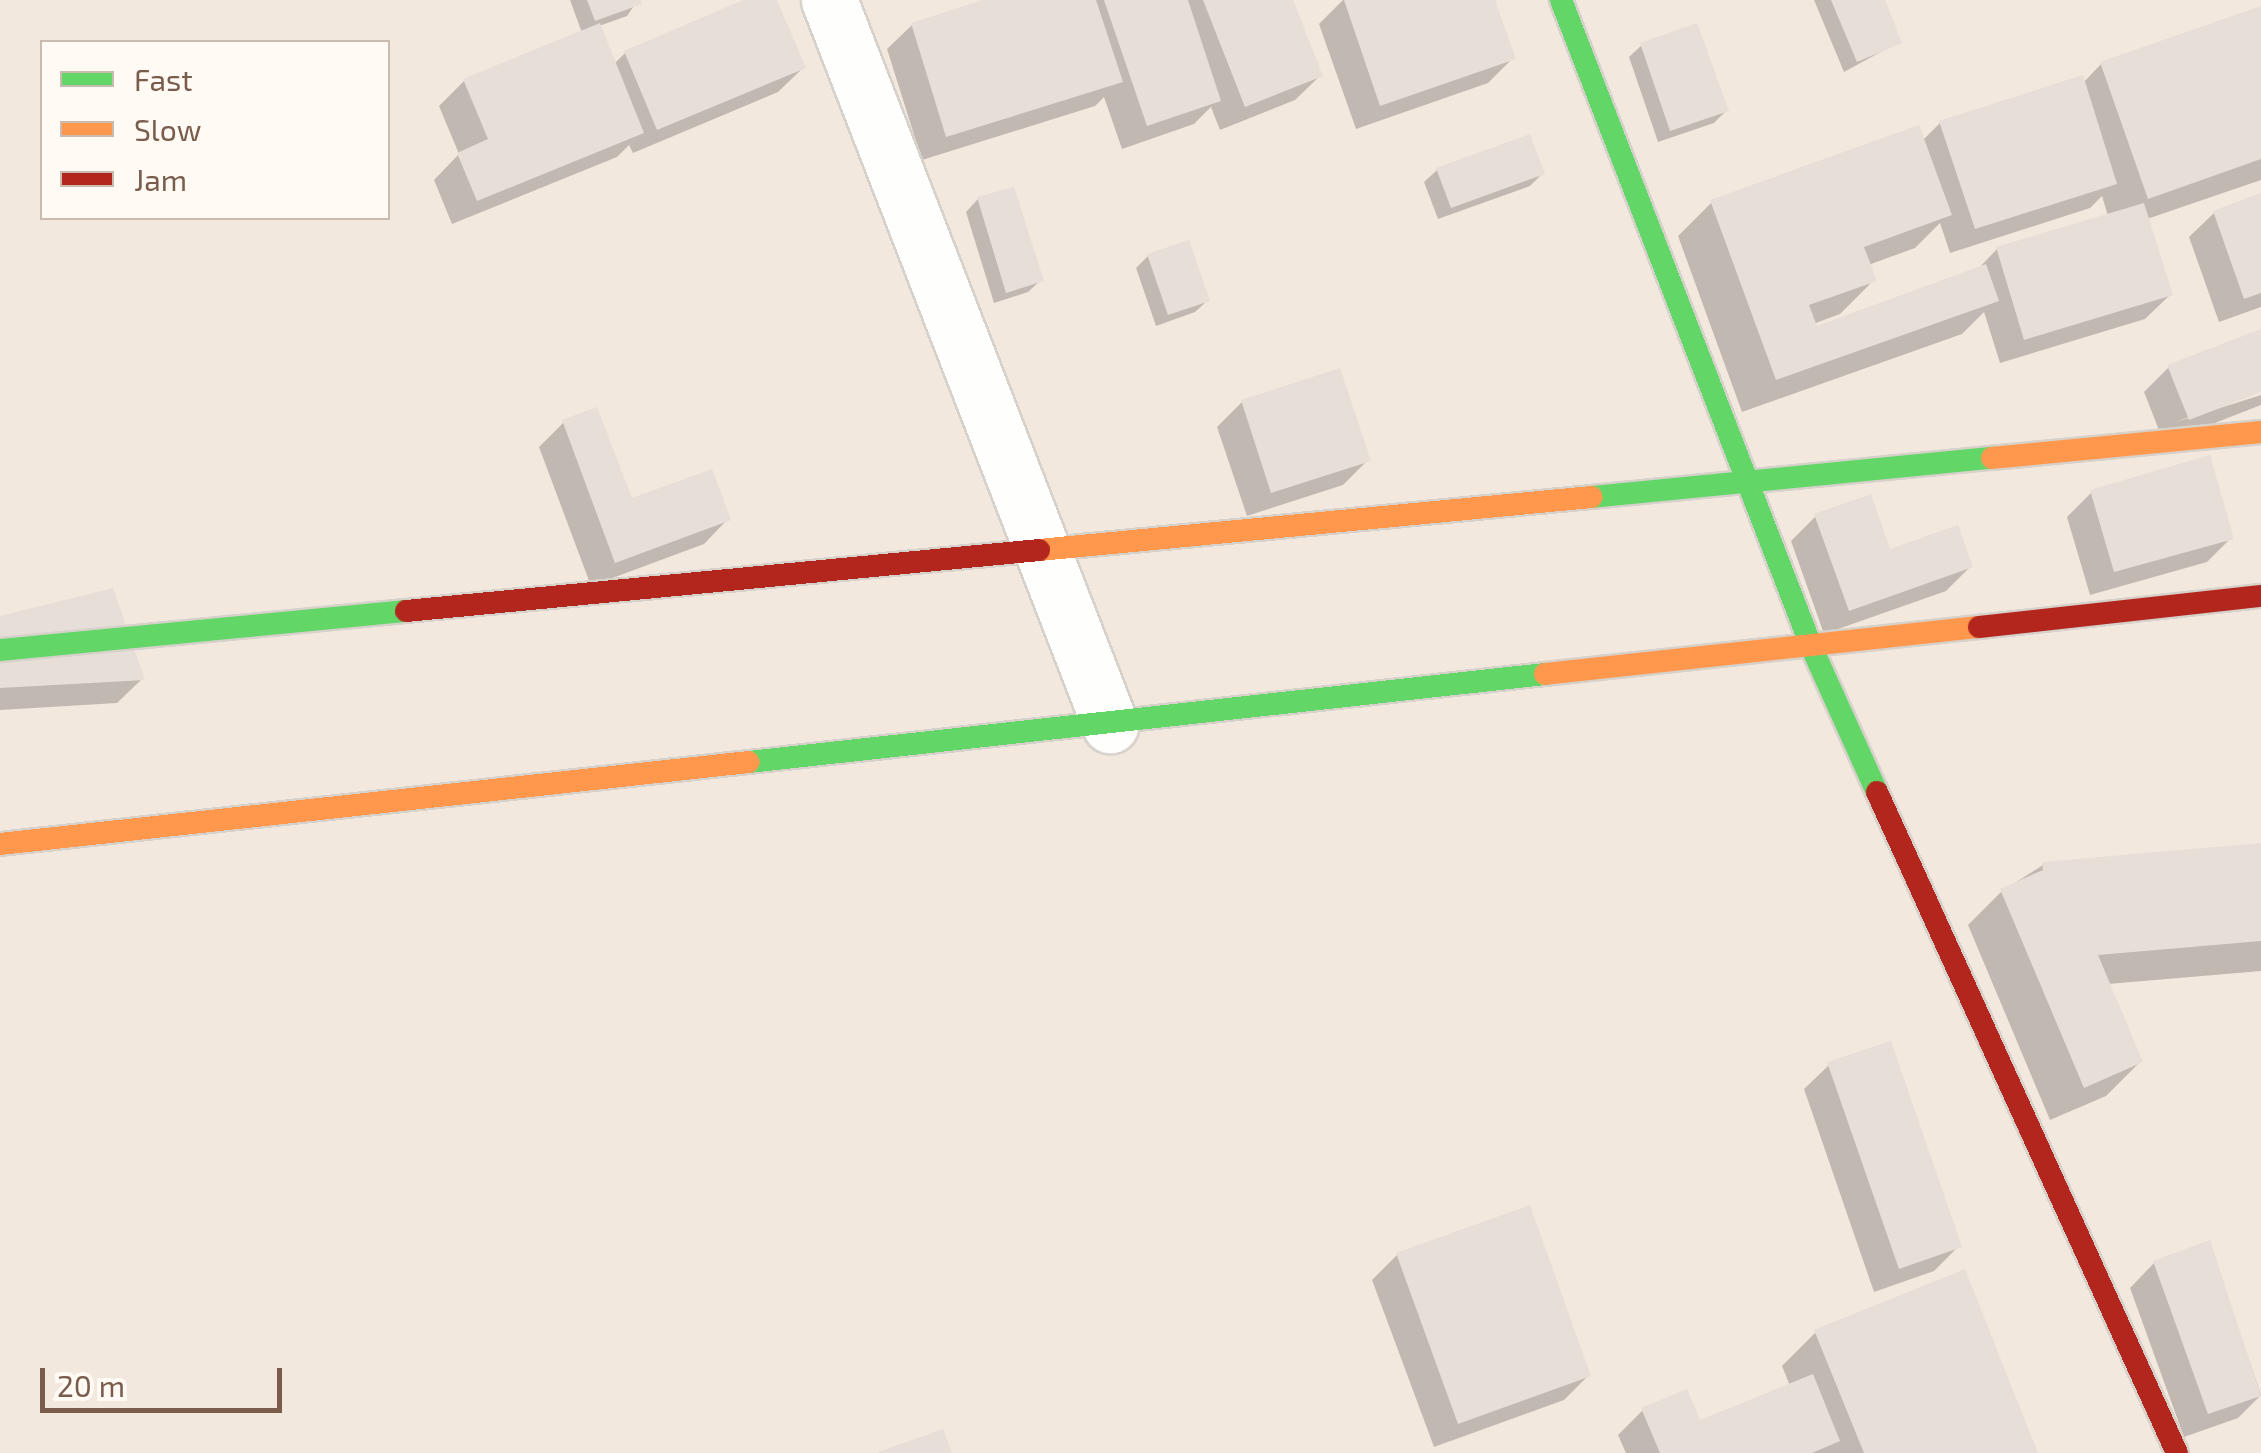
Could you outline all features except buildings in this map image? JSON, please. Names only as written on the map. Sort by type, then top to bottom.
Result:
[{"type":"main road","points":[[1561,0],[1811,646],[2177,1453]]},
{"type":"main road","points":[[0,650],[2261,432]]},
{"type":"main road","points":[[0,844],[2261,596]]},
{"type":"street","points":[[829,0],[1110,725]]},
{"type":"shaded area","points":[[0,0],[2261,0],[2261,1453],[0,1453]]},
{"type":"traffic: fast","points":[[1561,0],[1811,646],[1877,792]]},
{"type":"traffic: fast","points":[[1591,497],[1992,458]]},
{"type":"traffic: fast","points":[[0,650],[406,611]]},
{"type":"traffic: fast","points":[[749,762],[1545,674]]},
{"type":"traffic: slow","points":[[1992,458],[2261,432]]},
{"type":"traffic: slow","points":[[1039,550],[1591,497]]},
{"type":"traffic: slow","points":[[1545,674],[1979,627]]},
{"type":"traffic: slow","points":[[0,844],[749,762]]},
{"type":"traffic: jam","points":[[406,611],[1039,550]]},
{"type":"traffic: jam","points":[[1979,627],[2261,596]]},
{"type":"traffic: jam","points":[[1877,792],[2177,1453]]}]
